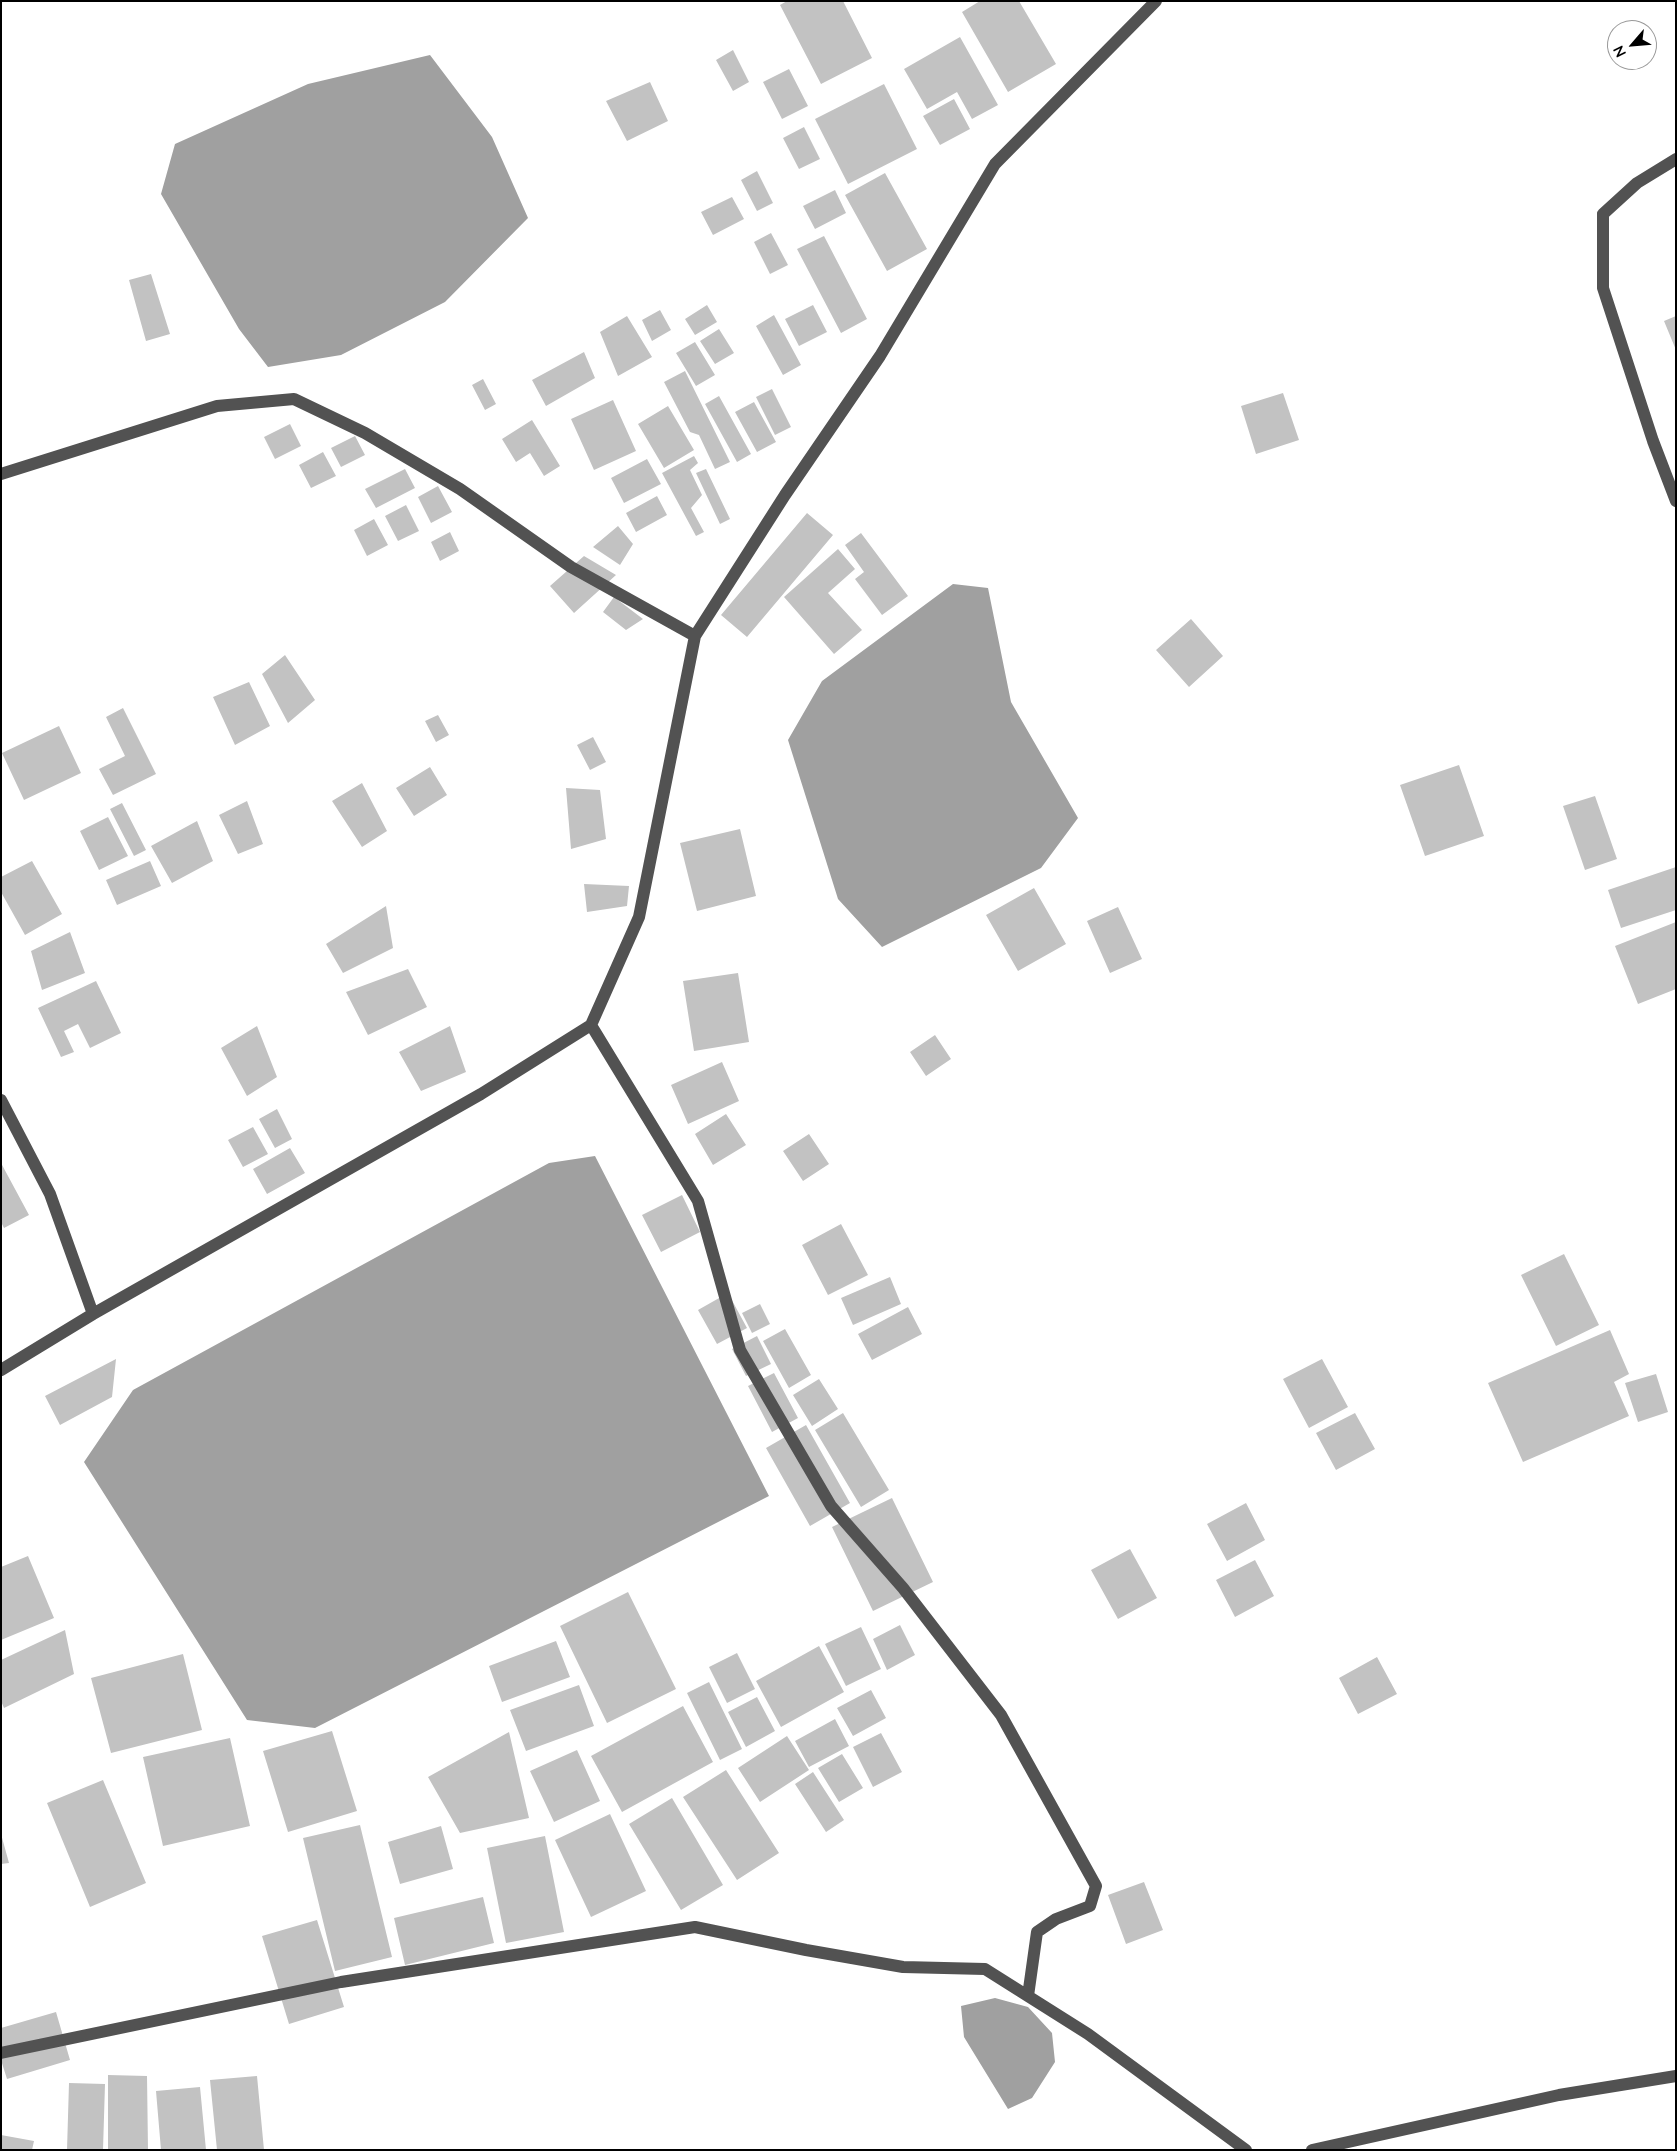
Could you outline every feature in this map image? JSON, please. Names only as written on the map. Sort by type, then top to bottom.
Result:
[{"type":"street","points":[[1,1370],[93,1314],[481,1094],[591,1025],[639,918],[695,636],[784,495],[880,356],[996,164],[1156,1]]},
{"type":"street","points":[[1676,159],[1637,183],[1603,214],[1603,288],[1653,442],[1676,501]]},
{"type":"street","points":[[1,474],[217,406],[294,399],[366,433],[460,489],[571,567],[695,636]]},
{"type":"street","points":[[591,1025],[698,1201],[740,1350],[821,1490],[831,1506],[903,1588],[1001,1715],[1096,1886],[1090,1906],[1056,1919],[1037,1932],[1028,1996]]},
{"type":"street","points":[[1,1100],[50,1194],[93,1314]]},
{"type":"street","points":[[1,2053],[341,1982],[695,1927],[806,1950],[903,1967],[985,1969],[1088,2034],[1246,2150]]},
{"type":"street","points":[[1312,2150],[1560,2095],[1676,2076]]},
{"type":"shaded area","points":[[430,55],[492,137],[528,218],[445,302],[341,355],[268,367],[239,329],[161,194],[175,144],[308,84]]},
{"type":"shaded area","points":[[953,584],[988,588],[1011,702],[1078,818],[1041,868],[882,947],[838,899],[788,740],[822,681]]},
{"type":"shaded area","points":[[595,1156],[769,1496],[315,1728],[247,1720],[84,1462],[133,1390],[549,1163]]},
{"type":"shaded area","points":[[995,1998],[1028,2007],[1052,2033],[1055,2062],[1032,2098],[1008,2109],[964,2037],[961,2006]]},
{"type":"building","points":[[787,1],[843,1],[872,58],[821,84],[780,5]]},
{"type":"building","points":[[980,1],[1019,1],[1056,64],[1008,92],[962,12]]},
{"type":"building","points":[[960,37],[998,105],[972,119],[957,92],[927,109],[904,69]]},
{"type":"building","points":[[733,50],[749,82],[733,91],[716,60]]},
{"type":"building","points":[[789,69],[808,106],[782,119],[763,82]]},
{"type":"building","points":[[650,82],[668,121],[627,141],[606,101]]},
{"type":"building","points":[[884,84],[917,149],[848,184],[815,119]]},
{"type":"building","points":[[954,99],[970,129],[940,145],[923,116]]},
{"type":"building","points":[[804,127],[820,159],[799,169],[783,138]]},
{"type":"building","points":[[757,171],[773,203],[757,211],[741,180]]},
{"type":"building","points":[[885,173],[927,249],[887,271],[845,195]]},
{"type":"building","points":[[835,190],[846,213],[815,229],[803,206]]},
{"type":"building","points":[[732,197],[744,219],[713,235],[701,212]]},
{"type":"building","points":[[771,233],[788,265],[770,274],[754,242]]},
{"type":"building","points":[[824,236],[867,319],[841,333],[797,249]]},
{"type":"building","points":[[151,274],[170,334],[146,341],[129,280]]},
{"type":"building","points":[[707,305],[717,322],[695,335],[685,319]]},
{"type":"building","points":[[813,305],[827,332],[799,346],[785,319]]},
{"type":"building","points":[[660,310],[671,330],[652,341],[642,320]]},
{"type":"building","points":[[774,315],[801,365],[783,375],[756,326]]},
{"type":"building","points":[[627,316],[652,357],[618,376],[600,332]]},
{"type":"building","points":[[1676,316],[1676,350],[1664,321]]},
{"type":"building","points":[[719,329],[734,353],[715,364],[700,341]]},
{"type":"building","points":[[695,342],[715,375],[696,386],[676,353]]},
{"type":"building","points":[[584,352],[595,378],[546,406],[532,380]]},
{"type":"building","points":[[685,371],[730,462],[715,469],[699,435],[690,432],[664,382]]},
{"type":"building","points":[[483,379],[496,404],[485,410],[472,385]]},
{"type":"building","points":[[772,389],[791,427],[775,435],[756,397]]},
{"type":"building","points":[[1283,393],[1299,440],[1256,454],[1241,406]]},
{"type":"building","points":[[719,396],[751,454],[737,462],[705,404]]},
{"type":"building","points":[[613,400],[636,451],[594,470],[571,419]]},
{"type":"building","points":[[754,402],[776,442],[757,452],[735,412]]},
{"type":"building","points":[[668,406],[694,450],[664,468],[638,424]]},
{"type":"building","points":[[532,420],[560,466],[544,476],[530,453],[516,462],[502,439]]},
{"type":"building","points":[[290,424],[301,446],[275,459],[264,437]]},
{"type":"building","points":[[355,436],[365,455],[341,467],[331,448]]},
{"type":"building","points":[[323,452],[336,476],[311,488],[299,465]]},
{"type":"building","points":[[694,456],[698,463],[690,470],[702,495],[691,508],[704,532],[696,536],[662,473]]},
{"type":"building","points":[[647,459],[661,484],[624,503],[611,478]]},
{"type":"building","points":[[405,469],[415,488],[376,508],[365,489]]},
{"type":"building","points":[[706,469],[730,519],[720,524],[696,473]]},
{"type":"building","points":[[438,486],[452,512],[431,523],[418,497]]},
{"type":"building","points":[[657,496],[667,515],[636,532],[626,513]]},
{"type":"building","points":[[406,505],[419,531],[398,541],[385,516]]},
{"type":"building","points":[[807,513],[833,535],[747,637],[721,615]]},
{"type":"building","points":[[374,519],[388,545],[367,556],[354,530]]},
{"type":"building","points":[[618,526],[633,544],[620,565],[593,547]]},
{"type":"building","points":[[450,532],[459,551],[440,561],[431,542]]},
{"type":"building","points":[[861,533],[908,596],[882,615],[855,579],[864,572],[845,545]]},
{"type":"building","points":[[838,549],[855,569],[828,593],[862,630],[834,654],[784,597]]},
{"type":"building","points":[[584,556],[616,575],[574,613],[550,586]]},
{"type":"building","points":[[614,597],[643,619],[626,630],[603,612]]},
{"type":"building","points":[[1191,619],[1223,656],[1189,687],[1156,650]]},
{"type":"building","points":[[285,655],[315,700],[288,723],[262,674]]},
{"type":"building","points":[[249,682],[270,726],[235,745],[213,697]]},
{"type":"building","points":[[123,708],[156,774],[113,795],[99,769],[125,756],[106,717]]},
{"type":"building","points":[[438,715],[449,735],[436,742],[425,721]]},
{"type":"building","points":[[59,726],[81,773],[24,800],[2,753]]},
{"type":"building","points":[[593,737],[606,762],[590,770],[577,745]]},
{"type":"building","points":[[1459,765],[1484,836],[1425,856],[1400,785]]},
{"type":"building","points":[[430,767],[447,795],[414,816],[396,788]]},
{"type":"building","points":[[362,783],[387,831],[362,847],[332,801]]},
{"type":"building","points":[[566,788],[600,790],[606,839],[571,849]]},
{"type":"building","points":[[1595,796],[1617,859],[1585,870],[1563,806]]},
{"type":"building","points":[[247,801],[263,844],[238,854],[219,815]]},
{"type":"building","points":[[122,803],[146,850],[134,856],[110,809]]},
{"type":"building","points":[[108,817],[128,856],[99,870],[80,831]]},
{"type":"building","points":[[197,821],[213,861],[172,883],[151,846]]},
{"type":"building","points":[[740,829],[756,896],[697,911],[680,843]]},
{"type":"building","points":[[32,861],[62,914],[25,935],[1,892],[1,877]]},
{"type":"building","points":[[150,861],[161,886],[117,905],[106,880]]},
{"type":"building","points":[[1676,867],[1676,910],[1621,928],[1608,890]]},
{"type":"building","points":[[584,884],[629,886],[627,906],[587,912]]},
{"type":"building","points":[[1034,888],[1066,944],[1018,971],[986,915]]},
{"type":"building","points":[[386,906],[393,948],[343,973],[326,944]]},
{"type":"building","points":[[1118,907],[1142,959],[1110,973],[1087,921]]},
{"type":"building","points":[[1676,922],[1676,989],[1638,1004],[1615,946]]},
{"type":"building","points":[[70,932],[85,973],[42,990],[31,951]]},
{"type":"building","points":[[408,969],[427,1007],[368,1035],[346,992]]},
{"type":"building","points":[[738,973],[749,1042],[694,1051],[683,981]]},
{"type":"building","points":[[96,981],[121,1033],[90,1048],[78,1024],[64,1031],[74,1052],[61,1057],[38,1008]]},
{"type":"building","points":[[257,1026],[277,1077],[247,1096],[221,1048]]},
{"type":"building","points":[[450,1026],[466,1072],[421,1091],[399,1052]]},
{"type":"building","points":[[935,1035],[951,1059],[926,1076],[910,1052]]},
{"type":"building","points":[[722,1062],[739,1101],[688,1124],[671,1085]]},
{"type":"building","points":[[277,1109],[292,1139],[275,1148],[259,1119]]},
{"type":"building","points":[[726,1114],[746,1145],[713,1165],[695,1134]]},
{"type":"building","points":[[253,1127],[268,1154],[243,1167],[228,1140]]},
{"type":"building","points":[[809,1134],[829,1164],[803,1181],[783,1151]]},
{"type":"building","points":[[290,1148],[305,1173],[267,1194],[253,1169]]},
{"type":"building","points":[[1,1163],[29,1215],[4,1228],[1,1222]]},
{"type":"building","points":[[682,1195],[700,1232],[661,1252],[642,1215]]},
{"type":"building","points":[[841,1224],[868,1275],[828,1295],[802,1245]]},
{"type":"building","points":[[1564,1254],[1599,1325],[1556,1346],[1521,1275]]},
{"type":"building","points":[[890,1277],[901,1304],[853,1325],[841,1298]]},
{"type":"building","points":[[728,1293],[747,1328],[717,1344],[698,1310]]},
{"type":"building","points":[[760,1304],[770,1324],[752,1333],[742,1313]]},
{"type":"building","points":[[908,1307],[922,1334],[872,1360],[858,1334]]},
{"type":"building","points":[[785,1329],[811,1375],[789,1388],[763,1341]]},
{"type":"building","points":[[1610,1330],[1629,1374],[1614,1382],[1629,1416],[1523,1462],[1488,1383]]},
{"type":"building","points":[[757,1336],[771,1364],[746,1376],[732,1349]]},
{"type":"building","points":[[116,1359],[112,1397],[60,1425],[45,1396]]},
{"type":"building","points":[[1322,1359],[1348,1407],[1309,1428],[1283,1379]]},
{"type":"building","points":[[774,1373],[798,1418],[772,1432],[748,1386]]},
{"type":"building","points":[[1656,1374],[1668,1412],[1638,1422],[1625,1383]]},
{"type":"building","points":[[819,1379],[838,1409],[812,1426],[793,1395]]},
{"type":"building","points":[[843,1413],[889,1490],[861,1507],[815,1430]]},
{"type":"building","points":[[1355,1413],[1375,1449],[1336,1470],[1316,1433]]},
{"type":"building","points":[[806,1425],[850,1503],[810,1526],[766,1448]]},
{"type":"building","points":[[892,1498],[933,1582],[873,1611],[832,1527]]},
{"type":"building","points":[[1246,1503],[1265,1540],[1227,1561],[1207,1524]]},
{"type":"building","points":[[1130,1549],[1157,1598],[1118,1619],[1091,1570]]},
{"type":"building","points":[[28,1556],[54,1618],[1,1640],[1,1567]]},
{"type":"building","points":[[1255,1560],[1274,1596],[1235,1617],[1216,1580]]},
{"type":"building","points":[[628,1592],[676,1689],[607,1723],[560,1626]]},
{"type":"building","points":[[900,1625],[915,1655],[887,1670],[873,1639]]},
{"type":"building","points":[[861,1627],[881,1669],[846,1686],[825,1644]]},
{"type":"building","points":[[65,1630],[74,1674],[4,1708],[1,1701],[1,1660]]},
{"type":"building","points":[[556,1641],[570,1677],[502,1702],[489,1666]]},
{"type":"building","points":[[819,1646],[844,1692],[781,1727],[756,1681]]},
{"type":"building","points":[[737,1653],[755,1689],[727,1703],[709,1667]]},
{"type":"building","points":[[183,1654],[202,1730],[111,1753],[91,1678]]},
{"type":"building","points":[[1377,1657],[1397,1694],[1358,1714],[1339,1678]]},
{"type":"building","points":[[709,1682],[742,1749],[720,1760],[687,1693]]},
{"type":"building","points":[[579,1685],[594,1726],[526,1751],[510,1710]]},
{"type":"building","points":[[871,1690],[886,1718],[853,1736],[837,1708]]},
{"type":"building","points":[[757,1697],[775,1731],[746,1747],[728,1712]]},
{"type":"building","points":[[683,1706],[713,1762],[622,1812],[591,1756]]},
{"type":"building","points":[[835,1719],[849,1746],[809,1767],[795,1741]]},
{"type":"building","points":[[332,1731],[357,1811],[288,1832],[263,1751]]},
{"type":"building","points":[[509,1732],[529,1818],[460,1833],[428,1777]]},
{"type":"building","points":[[881,1733],[902,1772],[873,1787],[853,1747]]},
{"type":"building","points":[[787,1736],[809,1770],[760,1802],[738,1768]]},
{"type":"building","points":[[230,1738],[250,1826],[163,1846],[143,1757]]},
{"type":"building","points":[[577,1750],[600,1801],[554,1822],[530,1771]]},
{"type":"building","points":[[842,1754],[863,1788],[839,1802],[818,1768]]},
{"type":"building","points":[[726,1770],[779,1853],[737,1880],[683,1797]]},
{"type":"building","points":[[813,1772],[844,1820],[826,1832],[795,1784]]},
{"type":"building","points":[[103,1780],[146,1883],[90,1907],[47,1803]]},
{"type":"building","points":[[672,1798],[723,1885],[681,1910],[629,1824]]},
{"type":"building","points":[[610,1814],[646,1891],[591,1917],[555,1840]]},
{"type":"building","points":[[360,1825],[392,1957],[335,1971],[303,1838]]},
{"type":"building","points":[[441,1826],[453,1869],[400,1884],[388,1842]]},
{"type":"building","points":[[1,1834],[9,1863],[1,1864]]},
{"type":"building","points":[[545,1836],[564,1932],[506,1943],[487,1848]]},
{"type":"building","points":[[1144,1882],[1163,1930],[1126,1944],[1108,1895]]},
{"type":"building","points":[[483,1897],[494,1943],[405,1965],[394,1918]]},
{"type":"building","points":[[317,1920],[344,2007],[289,2024],[262,1936]]},
{"type":"building","points":[[56,2012],[70,2060],[7,2079],[1,2060],[1,2028]]},
{"type":"building","points":[[108,2075],[147,2076],[148,2150],[108,2150]]},
{"type":"building","points":[[257,2076],[264,2150],[217,2150],[210,2080]]},
{"type":"building","points":[[69,2083],[105,2084],[103,2150],[67,2150]]},
{"type":"building","points":[[200,2087],[206,2150],[161,2150],[156,2091]]},
{"type":"building","points":[[1,2135],[34,2141],[32,2150],[1,2150]]}]
